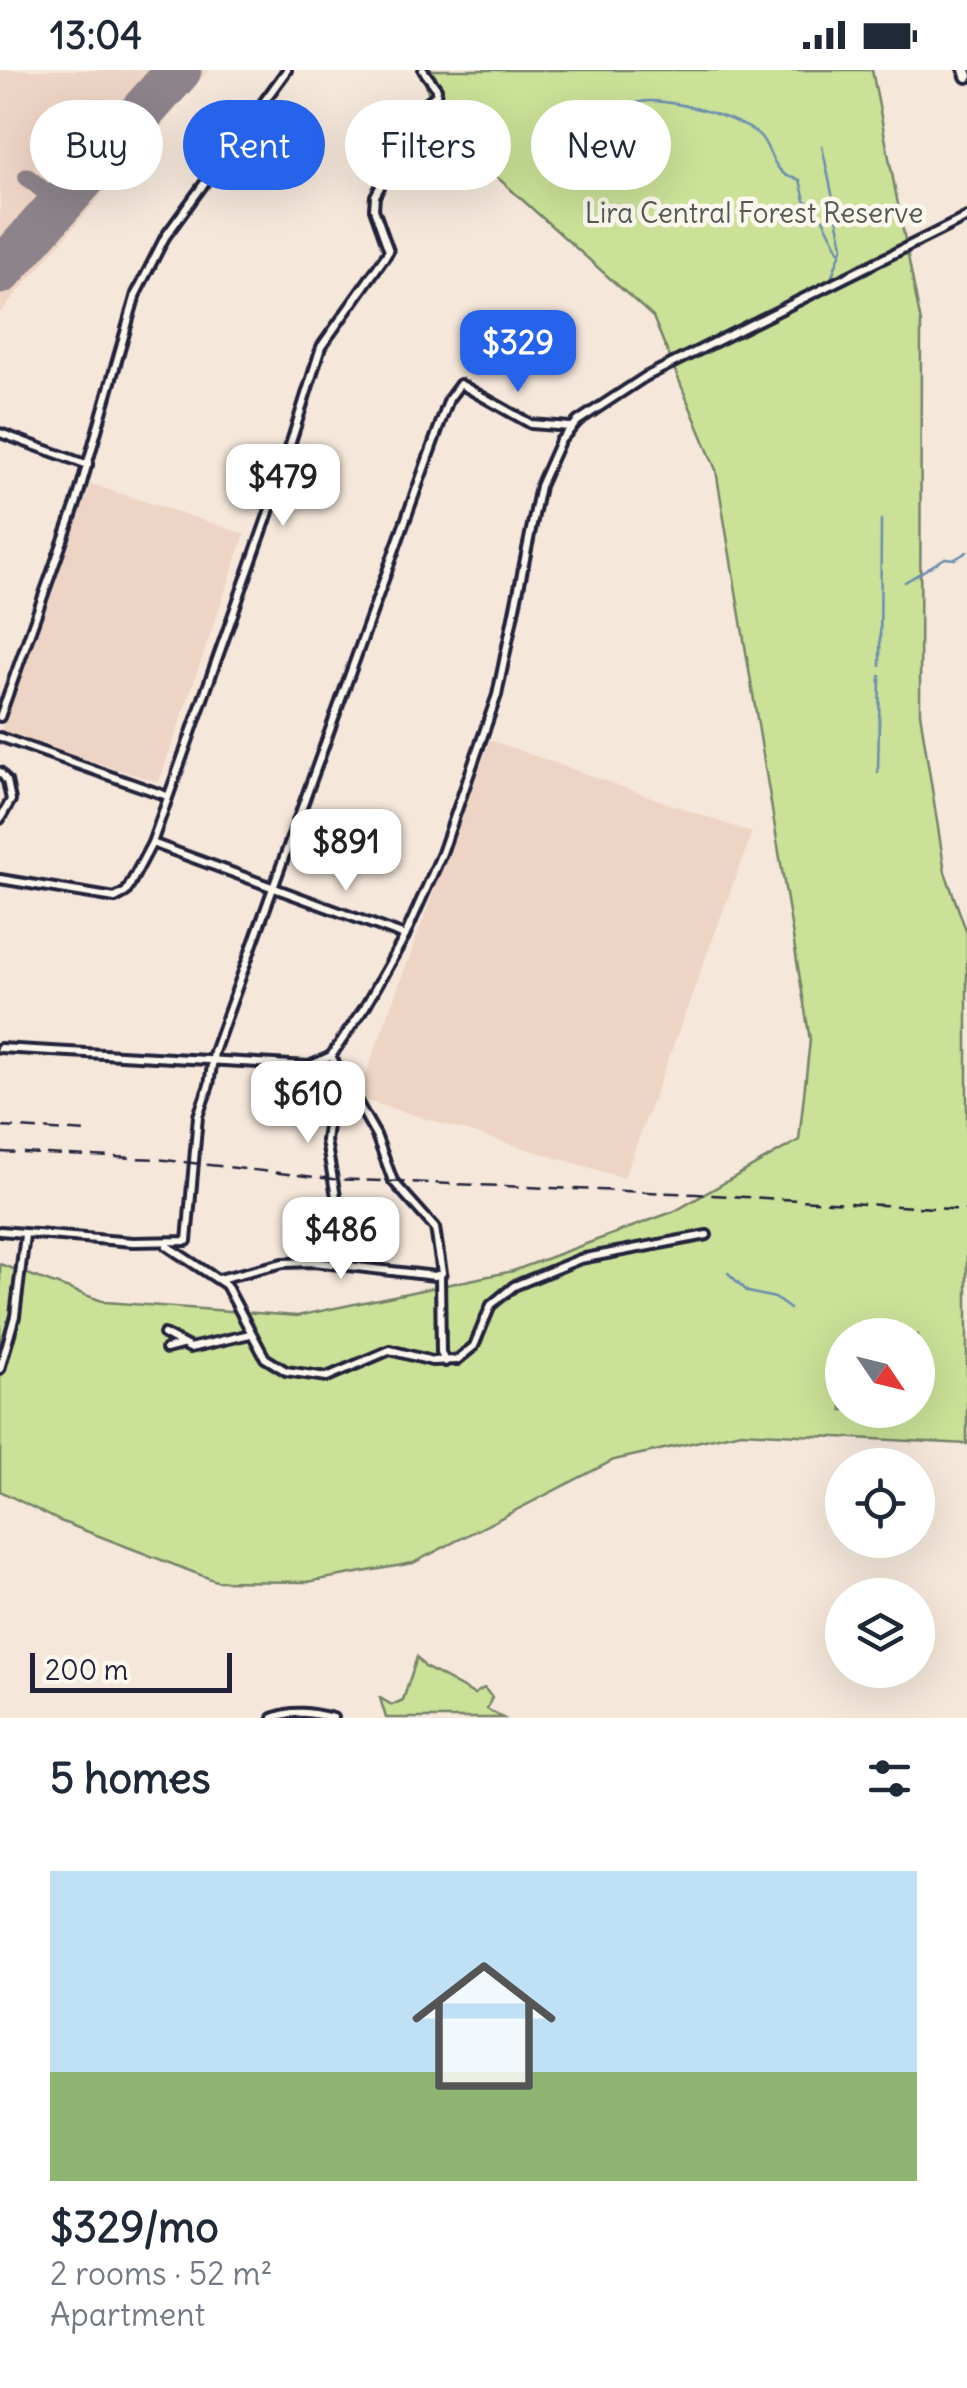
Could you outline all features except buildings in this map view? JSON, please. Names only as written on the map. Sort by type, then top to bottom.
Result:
[{"type":"street","points":[[0,716],[88,465],[125,326],[152,259],[287,70]]},
{"type":"street","points":[[0,879],[115,898],[126,892],[152,843],[166,796],[202,708],[325,338],[389,250],[374,209],[375,196],[388,174],[398,125],[436,95],[422,70]]},
{"type":"street","points":[[0,1048],[309,1066],[331,1056],[405,936],[442,853],[492,713],[540,486],[554,449],[571,427],[645,377],[967,217]]},
{"type":"street","points":[[0,1231],[161,1244],[179,1243],[190,1236],[198,1116],[213,1061],[387,563],[452,392],[460,384],[530,424],[571,427]]},
{"type":"street","points":[[0,434],[88,465]]},
{"type":"street","points":[[263,463],[283,470]]},
{"type":"street","points":[[0,738],[166,796]]},
{"type":"street","points":[[0,772],[7,780],[10,800],[0,819]]},
{"type":"street","points":[[152,843],[405,936]]},
{"type":"street","points":[[331,1056],[376,1135],[393,1180],[434,1228],[442,1262],[441,1352],[445,1362]]},
{"type":"street","points":[[314,1262],[341,1224],[326,1142],[336,1067]]},
{"type":"street","points":[[0,1370],[18,1303],[25,1235]]},
{"type":"street","points":[[161,1244],[219,1279],[240,1306],[250,1334],[266,1358],[305,1377],[327,1377],[390,1350],[445,1362],[468,1354],[491,1305],[514,1286],[580,1259],[707,1235]]},
{"type":"street","points":[[219,1279],[282,1263],[314,1262],[440,1276]]},
{"type":"street","points":[[164,1334],[182,1345]]},
{"type":"street","points":[[166,1349],[196,1347],[250,1334]]},
{"type":"street","points":[[432,1361],[441,1352]]},
{"type":"street","points":[[273,1718],[288,1712],[333,1718]]},
{"type":"shaded area","points":[[0,70],[209,70],[163,123],[163,100],[30,100],[30,190],[106,190],[0,313]]},
{"type":"shaded area","points":[[91,484],[245,534],[159,782],[0,733]]},
{"type":"shaded area","points":[[490,740],[752,833],[624,1178],[357,1098]]},
{"type":"green space","name":"Lira Central Forest Reserve","points":[[421,70],[872,70],[921,323],[920,713],[945,872],[967,933],[967,1444],[741,1432],[614,1460],[413,1563],[307,1582],[216,1581],[60,1521],[0,1491],[0,1264],[105,1302],[297,1316],[513,1271],[675,1211],[799,1140],[810,1040],[716,470],[653,317],[511,190],[511,100],[431,100]]},
{"type":"green space","points":[[417,1657],[425,1667],[474,1694],[484,1688],[492,1697],[487,1709],[503,1718],[386,1718],[380,1698],[392,1705],[403,1700]]},
{"type":"waterway","points":[[671,103],[721,116],[761,137],[782,172],[800,180],[805,200],[823,219],[841,254]]},
{"type":"waterway","points":[[822,146],[843,246],[832,276]]},
{"type":"waterway","points":[[880,666],[881,520]]},
{"type":"waterway","points":[[905,582],[945,558],[955,559],[967,552]]},
{"type":"waterway","points":[[878,772],[880,676]]},
{"type":"waterway","points":[[728,1273],[748,1292],[775,1298],[790,1309]]},
{"type":"taxiway","points":[[27,177],[60,204]]},
{"type":"runway","points":[[0,272],[179,70]]},
{"type":"railway","points":[[0,1127],[89,1132]]},
{"type":"railway","points":[[0,1152],[157,1159],[332,1179],[967,1210]]}]
